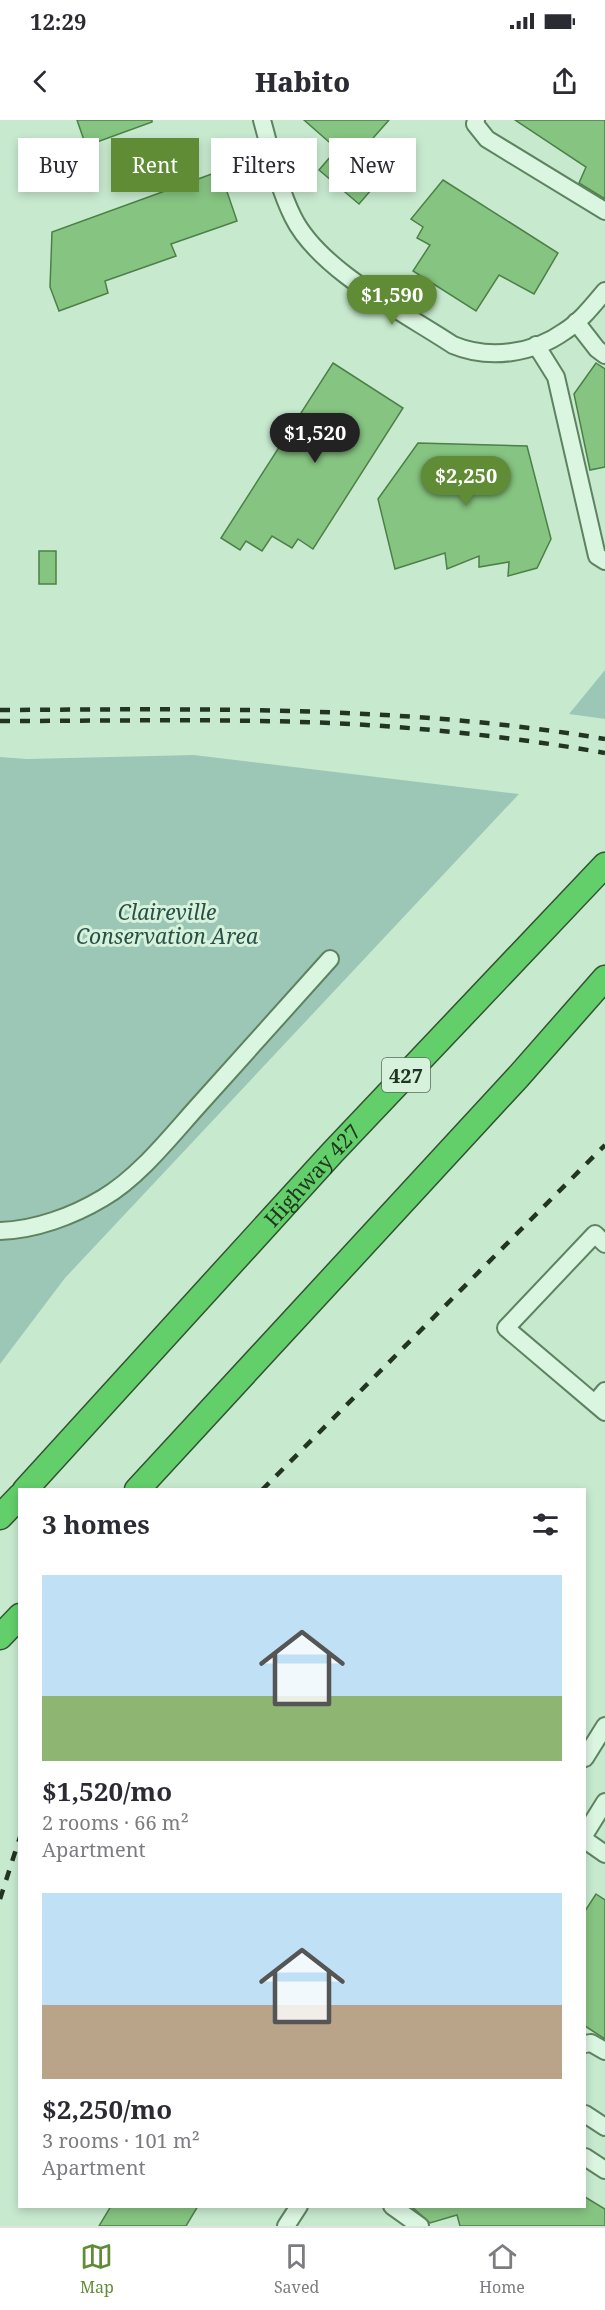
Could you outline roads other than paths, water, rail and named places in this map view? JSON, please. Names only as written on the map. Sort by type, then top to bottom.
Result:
[{"type":"highway","name":"Highway 427","points":[[28,1488],[332,1153],[605,865]]},
{"type":"highway","points":[[139,1488],[510,1086],[605,978]]},
{"type":"highway","points":[[0,1518],[18,1498]]},
{"type":"highway","points":[[0,1637],[18,1618]]},
{"type":"street","points":[[262,120],[294,219],[319,251],[338,271],[453,345],[470,351],[505,353],[536,345],[565,332],[604,294]]},
{"type":"street","points":[[476,120],[475,124],[479,132],[487,139],[605,211]]},
{"type":"street","points":[[576,322],[597,349],[605,355]]},
{"type":"street","points":[[536,345],[556,377],[597,556],[605,561]]},
{"type":"street","points":[[0,1231],[18,1231],[45,1224],[104,1198],[122,1184],[159,1149],[330,959]]},
{"type":"street","points":[[602,1402],[506,1328],[595,1234],[605,1244]]},
{"type":"street","points":[[586,1756],[605,1726]]},
{"type":"street","points":[[586,1832],[605,1802]]},
{"type":"street","points":[[586,1841],[605,1854]]},
{"type":"street","points":[[586,2044],[591,2043],[605,2051]]},
{"type":"street","points":[[586,2115],[605,2127]]},
{"type":"street","points":[[586,2158],[605,2170]]},
{"type":"street","points":[[286,2226],[298,2208]]},
{"type":"street","points":[[395,2208],[420,2226]]},
{"type":"railway","points":[[0,710],[303,711],[454,720],[605,739]]},
{"type":"railway","points":[[0,721],[219,720],[351,724],[478,735],[605,753]]},
{"type":"railway","points":[[264,1488],[605,1145]]},
{"type":"railway","points":[[0,1899],[18,1843]]},
{"type":"park label","name":"Claireville Conservation Area","points":[[167,924]]}]
